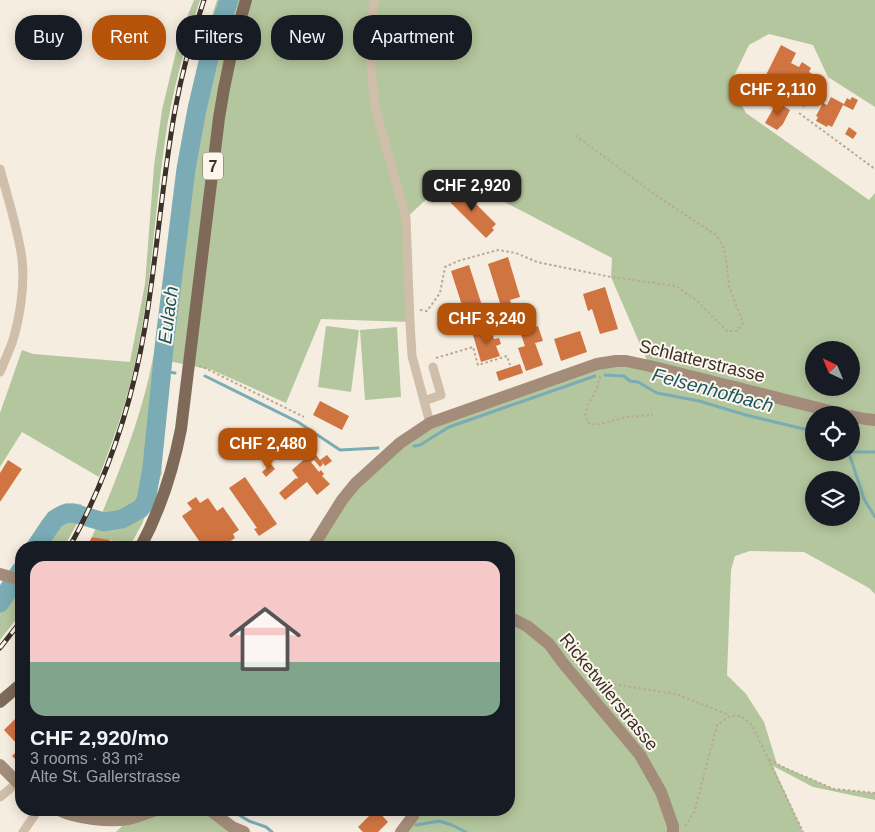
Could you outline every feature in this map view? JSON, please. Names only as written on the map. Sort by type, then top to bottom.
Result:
[{"type":"main road","name":"7","points":[[143,541],[169,479],[176,454],[185,405],[220,109],[231,52],[246,0]]},
{"type":"main road","points":[[0,702],[15,689]]},
{"type":"street","points":[[374,0],[370,47],[375,107],[406,218],[412,356],[430,423]]},
{"type":"street","points":[[0,169],[16,230],[22,259],[22,272],[21,304],[12,343],[0,372]]},
{"type":"street","name":"Schlatterstrasse","points":[[316,541],[342,500],[355,484],[400,443],[430,423],[598,364],[626,361],[809,406]]},
{"type":"street","points":[[424,400],[441,395],[433,367]]},
{"type":"street","points":[[860,418],[875,420]]},
{"type":"street","points":[[0,574],[15,578]]},
{"type":"street","name":"Ricketwilerstrasse","points":[[515,620],[528,626],[548,644],[640,755],[660,792],[673,829]]},
{"type":"street","points":[[0,765],[15,781]]},
{"type":"street","points":[[0,798],[15,788]]},
{"type":"street","points":[[23,832],[34,816]]},
{"type":"street","points":[[76,816],[111,819],[136,816]]},
{"type":"street","points":[[218,816],[232,827],[244,832]]},
{"type":"street","points":[[401,832],[413,816]]},
{"type":"path","points":[[799,113],[875,169]]},
{"type":"path","points":[[410,310],[428,311],[440,293],[445,268],[458,261],[498,250],[516,253],[537,262],[611,277],[676,286],[696,300],[727,332],[737,331],[743,323],[728,286],[723,246],[716,235],[654,194],[576,135]]},
{"type":"path","points":[[452,353],[472,346],[478,365],[507,356],[510,365]]},
{"type":"path","points":[[598,364],[600,376],[597,389],[588,405],[585,416],[589,423],[596,425],[626,417],[653,415]]},
{"type":"path","points":[[190,365],[203,367],[304,417]]},
{"type":"path","points":[[563,663],[612,684],[676,694],[730,716],[741,716],[752,725],[803,832]]},
{"type":"path","points":[[673,829],[685,826],[694,813],[717,725],[730,716]]},
{"type":"path","points":[[769,760],[834,789],[875,793]]},
{"type":"green space","points":[[194,0],[200,0],[195,15],[188,15]]},
{"type":"green space","points":[[217,0],[875,0],[875,107],[828,77],[813,45],[769,34],[749,45],[730,84],[746,113],[869,200],[875,193],[875,594],[869,588],[804,552],[750,551],[735,556],[731,570],[727,675],[746,694],[764,722],[777,764],[834,789],[875,793],[875,800],[813,787],[773,766],[803,832],[401,832],[411,816],[515,816],[515,541],[316,541],[342,500],[430,423],[597,364],[649,365],[611,277],[612,258],[453,175],[406,218],[410,322],[321,319],[286,403],[212,370],[168,361],[159,459],[162,473],[142,524],[133,541],[114,541],[92,537],[131,438],[149,377],[160,316],[184,132],[200,60],[261,60],[261,15],[213,15]]},
{"type":"green space","points":[[176,52],[176,60],[182,60],[171,104],[165,140],[148,285],[139,343],[126,399],[99,477],[22,432],[0,467],[0,413],[22,350],[33,354],[130,362],[145,284],[154,166],[162,110]]},
{"type":"green space","points":[[326,326],[359,330],[351,392],[318,387]]},
{"type":"green space","points":[[397,327],[401,397],[365,400],[360,330]]},
{"type":"green space","points":[[66,503],[81,504],[85,509],[67,541],[29,541],[42,520],[53,509]]},
{"type":"green space","points":[[15,568],[15,621],[0,640],[0,591]]},
{"type":"green space","points":[[136,816],[219,816],[244,832],[116,832],[130,818]]},
{"type":"building","points":[[781,45],[796,53],[791,63],[799,67],[802,62],[811,68],[809,72],[820,78],[804,107],[788,99],[791,93],[764,79]]},
{"type":"building","points":[[831,97],[844,104],[847,98],[850,100],[852,97],[858,100],[853,110],[843,105],[832,127],[828,125],[827,127],[816,121],[818,117],[816,116],[823,103],[827,105]]},
{"type":"building","points":[[777,102],[790,110],[783,124],[777,130],[765,123]]},
{"type":"building","points":[[849,127],[857,133],[853,139],[845,134]]},
{"type":"building","points":[[458,186],[496,224],[492,228],[494,230],[486,238],[446,198]]},
{"type":"building","points":[[508,257],[520,297],[510,300],[516,320],[504,324],[498,304],[500,303],[488,264]]},
{"type":"building","points":[[469,265],[486,318],[468,324],[451,271]]},
{"type":"building","points":[[605,287],[618,329],[600,334],[592,309],[588,311],[583,294]]},
{"type":"building","points":[[538,326],[543,341],[535,343],[543,365],[526,371],[518,348],[525,346],[520,332]]},
{"type":"building","points":[[491,329],[494,339],[499,338],[501,344],[496,346],[500,356],[481,362],[473,335]]},
{"type":"building","points":[[580,331],[587,352],[561,361],[554,339]]},
{"type":"building","points":[[520,364],[523,373],[499,381],[496,372]]},
{"type":"building","points":[[320,401],[349,416],[342,430],[313,415]]},
{"type":"building","points":[[311,448],[320,460],[327,455],[332,461],[325,466],[321,460],[323,464],[320,467],[314,460],[311,462],[319,472],[321,470],[324,474],[322,476],[330,484],[317,495],[307,482],[285,500],[279,493],[298,478],[292,470],[307,457],[304,453]]},
{"type":"building","points":[[8,460],[22,469],[0,502],[0,473]]},
{"type":"building","points":[[271,464],[275,469],[266,477],[262,472]]},
{"type":"building","points":[[245,477],[277,524],[259,536],[254,529],[257,528],[229,488]]},
{"type":"building","points":[[196,497],[200,503],[208,498],[217,511],[223,507],[239,530],[233,534],[235,538],[230,541],[199,541],[182,516],[192,509],[187,503]]},
{"type":"building","points":[[92,537],[110,540],[109,541],[90,541]]},
{"type":"building","points":[[15,719],[15,742],[4,730]]},
{"type":"building","points":[[369,816],[382,816],[388,822],[378,832],[363,832],[358,827]]},
{"type":"waterway","name":"Eulach","points":[[40,541],[55,519],[64,514],[73,513],[104,522],[122,519],[140,509],[145,503],[152,467],[165,339],[186,169],[209,58],[229,0]]},
{"type":"waterway","name":"Felsenhofbach","points":[[162,371],[175,373]]},
{"type":"waterway","name":"Felsenhofbach","points":[[605,375],[624,376],[630,381],[638,382],[657,393],[699,401],[805,429]]},
{"type":"waterway","name":"Felsenhofbach","points":[[205,376],[298,422],[340,450],[378,448]]},
{"type":"waterway","name":"Felsenhofbach","points":[[414,446],[420,445],[449,427],[595,376]]},
{"type":"waterway","name":"Felsenhofbach","points":[[860,452],[875,452]]},
{"type":"waterway","points":[[852,461],[864,499],[875,517]]},
{"type":"waterway","name":"Eulach","points":[[0,603],[15,579]]},
{"type":"waterway","points":[[241,816],[266,827],[272,832]]},
{"type":"waterway","points":[[416,825],[439,821],[466,832]]},
{"type":"railway","points":[[73,541],[106,468],[125,413],[140,356],[175,110],[195,27],[204,0]]},
{"type":"railway","points":[[0,648],[15,629]]}]
